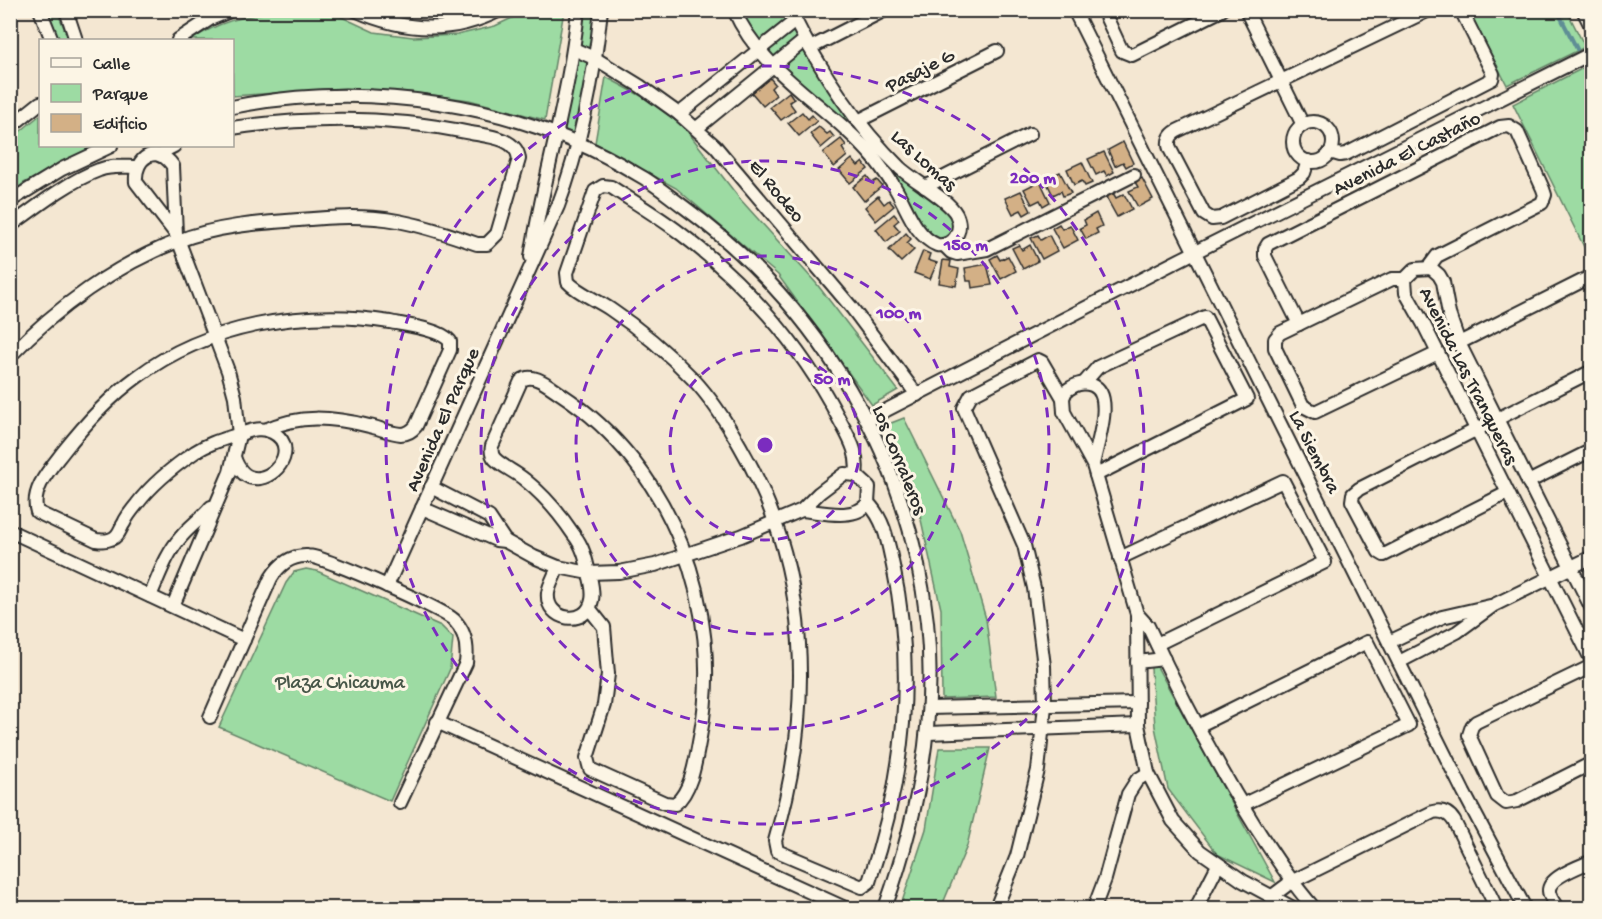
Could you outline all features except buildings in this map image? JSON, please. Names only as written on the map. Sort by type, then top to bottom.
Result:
[{"type":"street","points":[[40,10],[52,39]]},
{"type":"street","points":[[66,10],[76,39]]},
{"type":"street","points":[[180,39],[210,19],[232,10]]},
{"type":"street","points":[[355,10],[378,20],[428,29],[455,27],[500,10]]},
{"type":"street","name":"Avenida El Parque","points":[[529,267],[543,188],[574,49],[578,10]]},
{"type":"street","name":"Avenida El Parque","points":[[387,586],[558,206],[579,145],[596,59],[601,10]]},
{"type":"street","name":"Las Lomas","points":[[679,114],[759,50],[792,16],[838,97],[858,121],[876,151],[920,232],[933,244],[945,246],[954,241],[957,236],[959,224],[953,209],[876,151],[773,66],[759,50],[734,10]]},
{"type":"street","points":[[697,128],[773,66],[807,44],[885,10]]},
{"type":"street","name":"La Siembra","points":[[1074,10],[1399,662],[1525,909]]},
{"type":"street","points":[[1103,10],[1122,51],[1132,55],[1222,10]]},
{"type":"street","points":[[1246,10],[1303,125]]},
{"type":"street","points":[[1308,161],[1304,173],[1299,178],[1221,218],[1212,219],[1204,214],[1170,149],[1170,138],[1177,131],[1429,10]]},
{"type":"street","points":[[1330,152],[1346,154],[1492,79],[1493,74],[1461,10]]},
{"type":"street","points":[[1583,10],[1592,28]]},
{"type":"street","name":"El Rodeo","points":[[574,49],[596,59],[679,114],[715,146],[852,308],[917,394]]},
{"type":"street","name":"Pasaje G","points":[[858,121],[997,51]]},
{"type":"street","points":[[867,420],[1592,53]]},
{"type":"street","points":[[234,107],[315,96],[385,97],[470,109],[502,117],[579,145]]},
{"type":"street","points":[[10,127],[39,104]]},
{"type":"street","points":[[10,357],[37,331],[83,294],[135,260],[178,237],[249,224],[358,217],[417,225],[477,244],[487,244],[497,234],[519,159],[516,148],[506,142],[450,128],[395,121],[316,119],[234,128]]},
{"type":"street","points":[[1316,122],[1327,128],[1333,139],[1330,152],[1320,160],[1308,161],[1302,158],[1294,148],[1294,135],[1303,125],[1316,122]]},
{"type":"street","name":"Avenida El Castaño","points":[[1299,324],[1265,256],[1268,244],[1500,126],[1514,128],[1543,189],[1545,195],[1542,203],[1437,256],[1428,268]]},
{"type":"street","points":[[925,187],[1030,134]]},
{"type":"street","name":"Los Corraleros","points":[[579,145],[639,174],[702,220],[753,265],[818,339],[841,374],[867,420],[894,484],[917,563],[927,625],[929,708],[928,733],[913,817],[901,864],[885,909]]},
{"type":"street","points":[[10,201],[62,169],[109,147]]},
{"type":"street","points":[[161,156],[172,147]]},
{"type":"street","points":[[173,606],[220,497],[239,435],[235,397],[228,371],[178,237],[173,166],[168,159],[161,156],[147,156],[138,163],[136,182],[178,237]]},
{"type":"street","points":[[10,226],[51,197],[100,169],[115,166],[137,167]]},
{"type":"street","points":[[945,246],[957,254],[987,249],[1134,175]]},
{"type":"street","points":[[856,475],[856,454],[834,409],[801,357],[763,309],[732,277],[681,233],[611,187],[599,188],[593,195],[567,273],[568,282],[609,308],[646,336],[695,381],[736,439],[759,480],[775,521],[794,594],[801,685],[794,764],[775,841],[777,851],[862,887],[869,882],[893,798],[901,754],[906,689],[903,632],[895,576],[882,521],[868,503]]},
{"type":"street","name":"Avenida Las Tranqueras","points":[[1592,609],[1459,343],[1452,324],[1443,282],[1436,272],[1428,268],[1413,270],[1406,279],[1406,293],[1592,663]]},
{"type":"street","points":[[1406,279],[1392,279],[1280,333],[1275,339],[1275,348],[1303,406],[1310,411],[1319,411],[1438,353]]},
{"type":"street","points":[[1459,343],[1590,281]]},
{"type":"street","points":[[1062,398],[1070,387],[1084,383],[1098,367],[1205,317],[1246,399],[1094,470]]},
{"type":"street","points":[[345,318],[366,319],[414,327],[444,335],[450,341],[450,350],[416,426],[411,431],[399,433],[346,421],[311,418],[294,419],[265,430],[248,430],[239,435],[219,439],[205,445],[183,460],[156,482],[138,503],[117,536],[106,541],[96,540],[37,512],[34,502],[48,473],[76,436],[106,403],[138,376],[157,364],[215,337],[269,323],[345,318]]},
{"type":"street","points":[[996,909],[1017,856],[1028,815],[1044,729],[1046,706],[1041,627],[1023,545],[964,408],[971,395],[1038,360],[1044,365],[1062,398],[1067,418],[1094,470],[1137,614],[1138,725],[1148,773],[1173,820],[1185,836],[1218,865],[1293,909]]},
{"type":"street","points":[[1507,493],[1383,555],[1379,552],[1352,501],[1353,494],[1359,489],[1592,371]]},
{"type":"street","points":[[558,567],[548,595],[549,603],[553,610],[563,617],[574,618],[584,614],[589,608],[593,593],[581,547],[561,516],[538,491],[495,459],[491,453],[521,381],[526,377],[533,377],[566,397],[605,429],[622,447],[653,487],[677,531],[686,555],[703,618],[707,674],[699,747],[682,798],[675,804],[665,803],[590,769],[587,758],[604,705],[608,682],[608,658],[604,627],[589,608]]},
{"type":"street","points":[[1084,383],[1099,389],[1104,398],[1094,470]]},
{"type":"street","points":[[234,457],[238,467],[245,475],[255,478],[271,476],[282,464],[284,445],[278,436],[265,430]]},
{"type":"street","points":[[1528,482],[1592,450]]},
{"type":"street","points":[[422,508],[495,540],[505,541],[558,567],[589,573],[620,572],[655,565],[686,555],[741,536],[802,510],[819,493],[844,474],[856,475],[869,487],[868,503],[861,510],[851,513],[802,510]]},
{"type":"street","points":[[1120,558],[1283,481],[1325,562],[1157,644]]},
{"type":"street","points":[[431,487],[489,517],[505,541]]},
{"type":"street","points":[[150,596],[170,551],[182,535],[200,520],[220,497]]},
{"type":"street","points":[[10,531],[244,640]]},
{"type":"street","points":[[210,717],[271,578],[280,566],[295,558],[316,556],[387,586],[450,616],[464,634],[467,648],[466,663],[400,803]]},
{"type":"street","points":[[1399,662],[1457,632],[1494,605],[1592,557]]},
{"type":"street","points":[[1389,642],[1442,616],[1494,605]]},
{"type":"street","points":[[1137,614],[1148,626],[1198,726],[1242,805],[1291,882],[1314,909]]},
{"type":"street","points":[[1198,726],[1367,642],[1409,725],[1242,805]]},
{"type":"street","points":[[1137,662],[1164,659]]},
{"type":"street","points":[[1592,663],[1476,722],[1470,730],[1470,739],[1497,796],[1506,803],[1517,801],[1592,763]]},
{"type":"street","points":[[929,708],[1138,703]]},
{"type":"street","points":[[437,722],[845,909]]},
{"type":"street","points":[[928,733],[1138,725]]},
{"type":"street","points":[[1094,909],[1105,879],[1128,794],[1137,780],[1148,773]]},
{"type":"street","points":[[1271,897],[1291,882],[1432,812],[1441,811],[1449,814],[1454,821],[1495,909]]},
{"type":"street","points":[[1557,909],[1549,892],[1550,885],[1556,878],[1592,861]]},
{"type":"street","points":[[1196,909],[1218,865]]},
{"type":"green space","points":[[45,11],[57,11],[69,39],[56,39]]},
{"type":"green space","points":[[275,11],[321,11],[333,13],[374,32],[413,37],[457,35],[495,26],[527,11],[564,11],[545,120],[469,100],[409,92],[345,88],[234,96],[234,39],[193,39],[212,28],[251,15]]},
{"type":"green space","points":[[582,11],[596,11],[578,139],[562,130]]},
{"type":"green space","points":[[737,11],[786,11],[836,99],[955,219],[956,230],[944,243],[922,231],[895,181],[775,64]]},
{"type":"green space","points":[[1469,11],[1567,11],[1585,47],[1507,85]]},
{"type":"green space","points":[[1591,64],[1591,261],[1513,104]]},
{"type":"green space","points":[[606,77],[645,98],[684,127],[740,199],[816,283],[898,390],[872,405],[778,275],[676,188],[595,143]]},
{"type":"green space","points":[[39,116],[39,147],[93,147],[24,183],[11,194],[10,140]]},
{"type":"green space","points":[[904,418],[960,531],[986,619],[996,697],[942,699],[941,609],[915,493],[886,425]]},
{"type":"green space","name":"Plaza Chicauma","points":[[306,569],[317,571],[441,626],[453,638],[450,669],[390,801],[219,727],[286,583],[294,572]]},
{"type":"green space","points":[[1150,654],[1275,882],[1217,854],[1168,789],[1155,727]]},
{"type":"green space","points":[[939,748],[990,748],[967,846],[941,908],[900,908],[926,829]]},
{"type":"waterway","points":[[1557,10],[1577,49]]},
{"type":"waterway","points":[[1586,68],[1592,78]]}]
